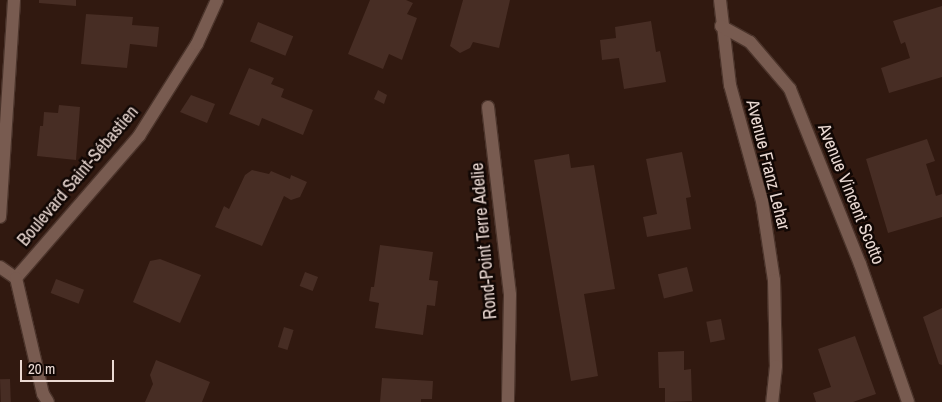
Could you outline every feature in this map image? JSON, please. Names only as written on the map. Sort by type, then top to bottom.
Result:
[{"type":"street","points":[[0,218],[14,0]]},
{"type":"street","name":"Boulevard Saint-Sébastien","points":[[16,278],[139,136],[197,44],[217,0]]},
{"type":"street","name":"Avenue Franz Lehar","points":[[720,0],[730,85],[762,201],[774,280],[776,366],[772,402]]},
{"type":"street","name":"Avenue Vincent Scotto","points":[[722,26],[750,42],[790,89],[860,264],[908,402]]},
{"type":"street","name":"Rond-Point Terre Adelie","points":[[488,107],[510,295],[508,402]]},
{"type":"street","points":[[0,268],[16,278],[44,394],[48,402]]},
{"type":"building","points":[[39,0],[76,0],[76,6],[39,3]]},
{"type":"building","points":[[370,0],[406,0],[413,3],[407,14],[417,18],[402,60],[389,54],[383,69],[348,54]]},
{"type":"building","points":[[463,0],[510,0],[499,48],[473,42],[470,48],[460,53],[450,46]]},
{"type":"building","points":[[942,6],[942,77],[889,93],[881,68],[910,58],[905,42],[901,44],[893,21]]},
{"type":"building","points":[[86,14],[133,17],[132,25],[159,27],[157,47],[130,44],[127,68],[81,64]]},
{"type":"building","points":[[651,21],[656,52],[660,51],[666,82],[624,89],[619,58],[602,60],[600,40],[616,38],[615,27]]},
{"type":"building","points":[[258,22],[293,36],[285,56],[250,41]]},
{"type":"building","points":[[249,68],[274,78],[271,84],[284,89],[281,97],[313,110],[303,135],[262,118],[259,126],[229,114]]},
{"type":"building","points":[[378,90],[387,95],[384,104],[374,99]]},
{"type":"building","points":[[191,95],[215,104],[207,123],[180,112]]},
{"type":"building","points":[[59,105],[80,107],[76,160],[37,156],[40,126],[43,126],[44,112],[58,113]]},
{"type":"building","points":[[927,139],[935,161],[926,164],[936,196],[942,194],[942,217],[888,233],[866,159]]},
{"type":"building","points":[[682,152],[691,197],[686,198],[691,229],[647,237],[643,217],[657,214],[646,159]]},
{"type":"building","points":[[569,154],[571,168],[594,165],[615,289],[584,294],[598,376],[571,381],[534,160]]},
{"type":"building","points":[[252,170],[269,174],[271,171],[290,179],[291,175],[307,182],[300,197],[291,200],[284,196],[262,246],[215,227],[224,206],[229,209],[245,175]]},
{"type":"building","points":[[380,245],[433,252],[429,280],[438,281],[435,306],[427,305],[423,335],[375,328],[379,303],[369,301],[371,287],[374,287]]},
{"type":"building","points":[[160,259],[201,275],[180,323],[133,302],[150,261]]},
{"type":"building","points":[[687,267],[693,291],[664,299],[658,274]]},
{"type":"building","points":[[305,272],[318,277],[313,291],[300,286]]},
{"type":"building","points":[[56,279],[84,290],[79,304],[51,293]]},
{"type":"building","points":[[942,308],[942,365],[939,364],[923,317]]},
{"type":"building","points":[[721,319],[725,340],[710,342],[706,322]]},
{"type":"building","points":[[284,327],[294,330],[287,350],[278,347]]},
{"type":"building","points":[[855,336],[876,394],[853,402],[816,402],[813,393],[831,387],[818,349]]},
{"type":"building","points":[[684,351],[684,370],[691,369],[692,401],[665,402],[665,388],[659,388],[658,352]]},
{"type":"building","points":[[156,360],[210,382],[202,402],[145,402],[153,384],[150,375]]},
{"type":"building","points":[[382,378],[433,381],[432,399],[421,399],[421,402],[380,402]]},
{"type":"building","points":[[0,379],[10,379],[11,402],[1,402]]}]
